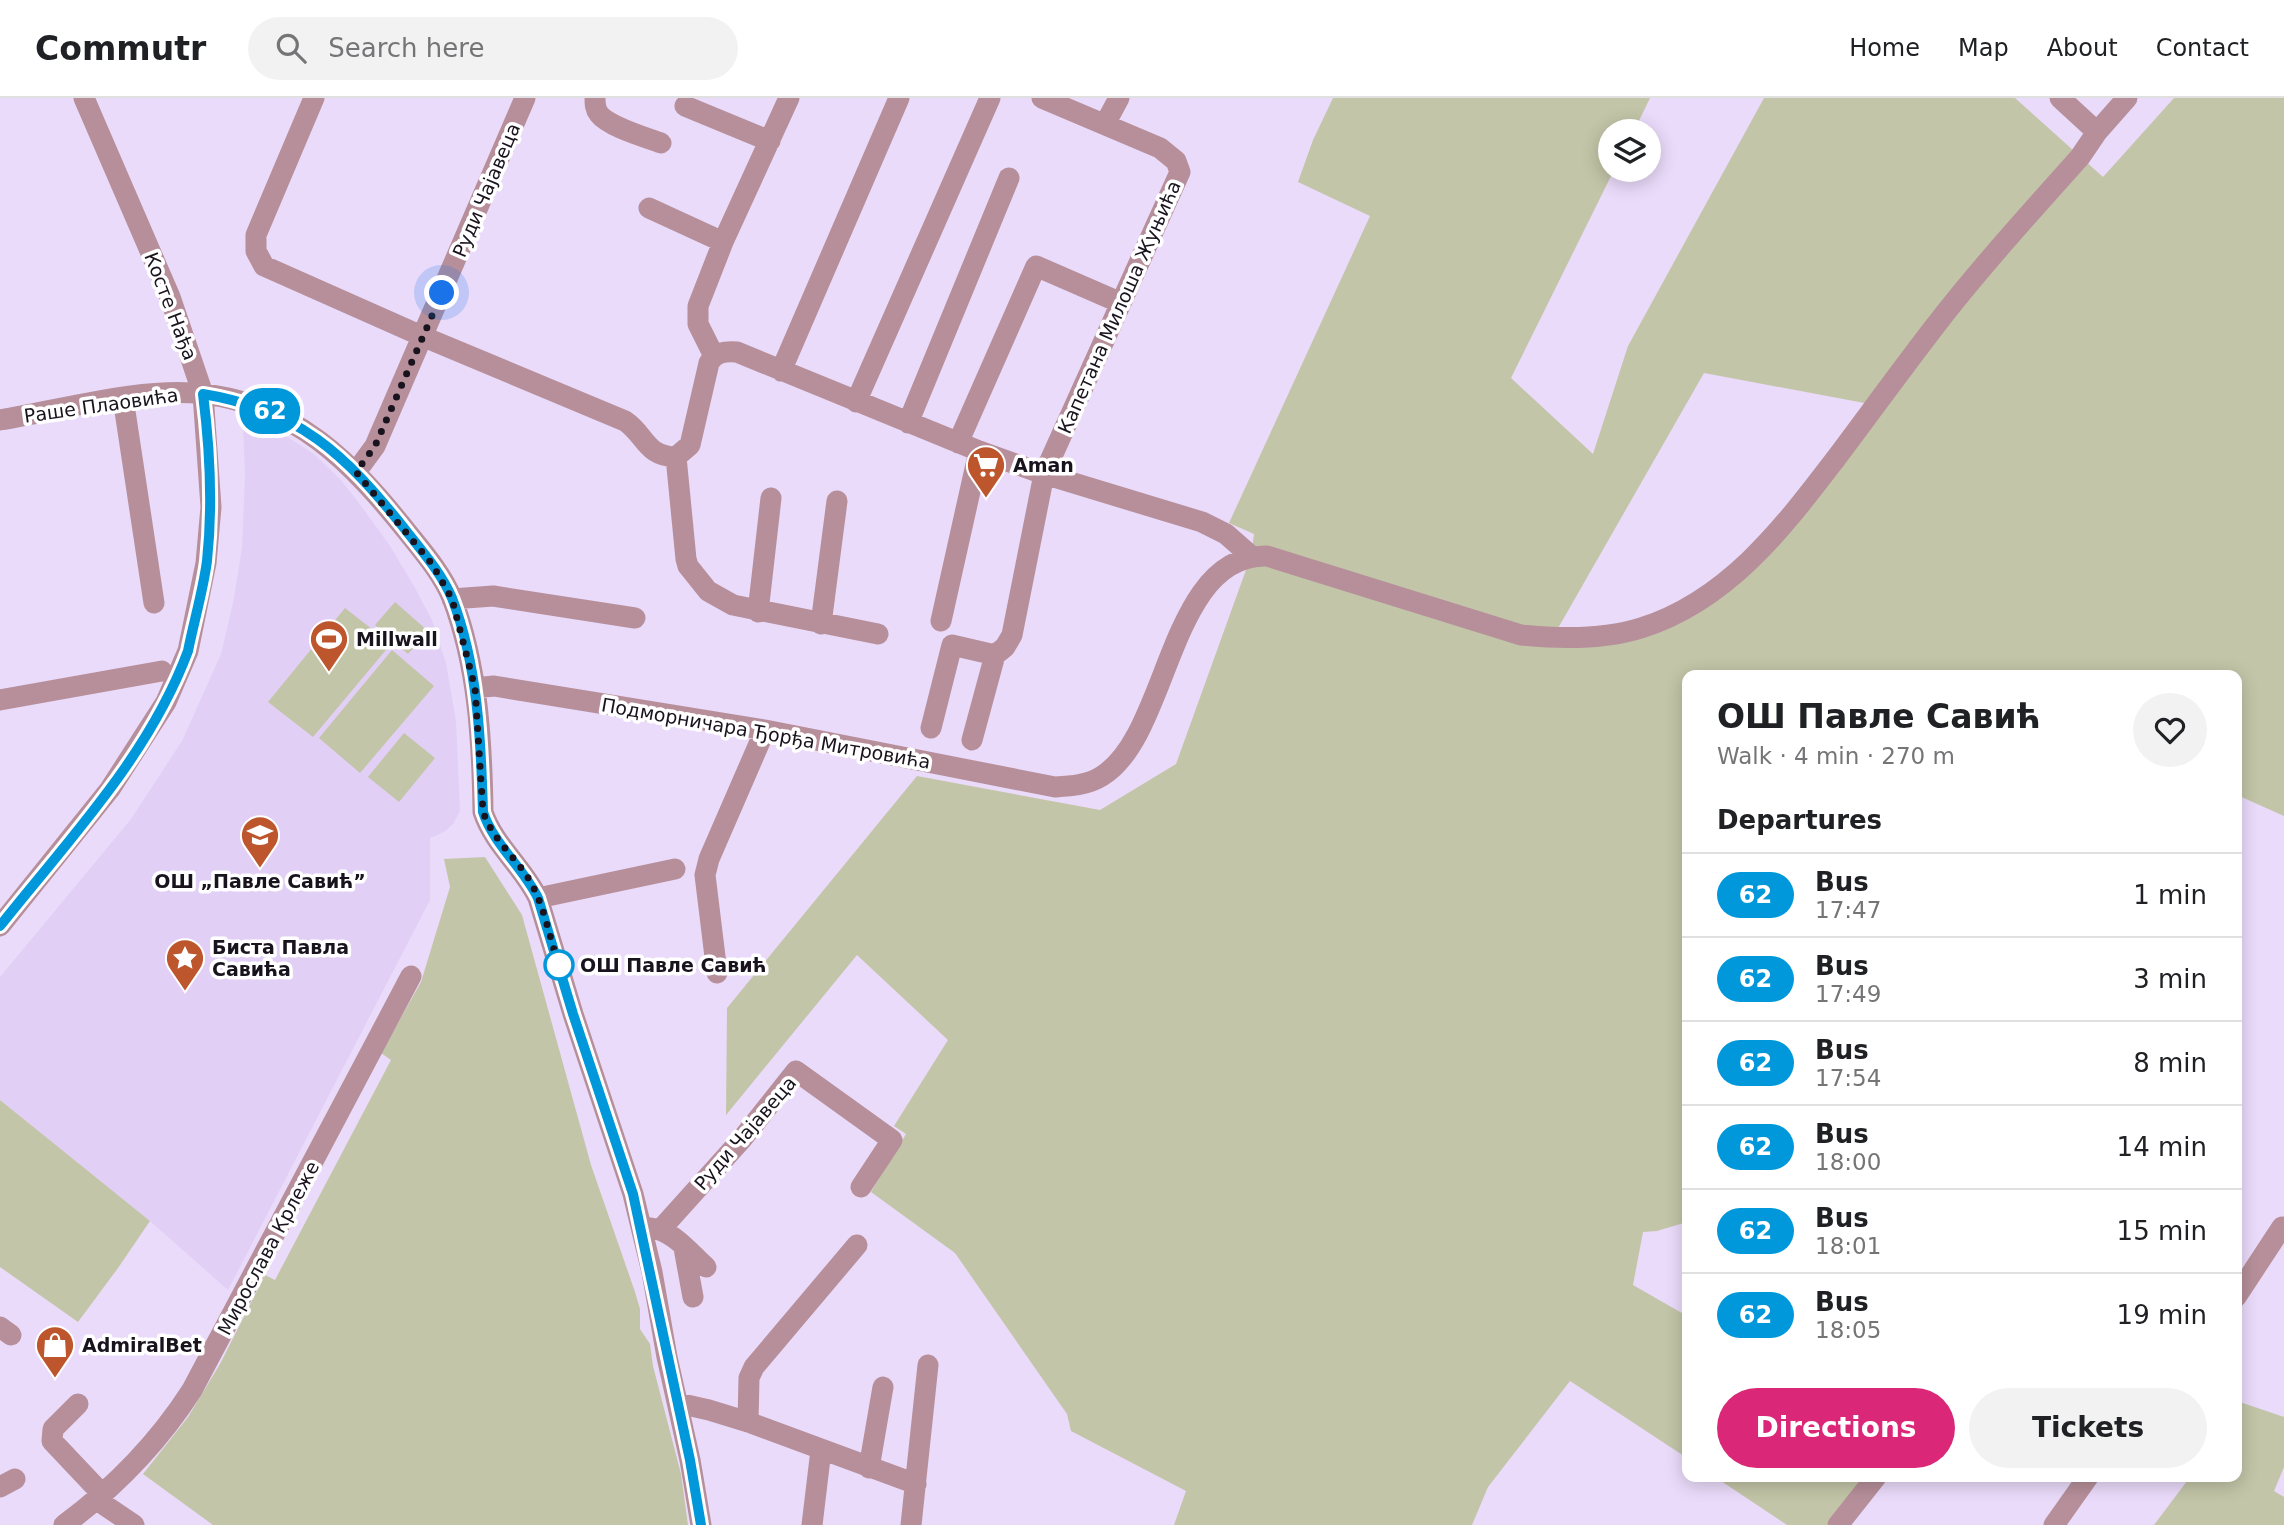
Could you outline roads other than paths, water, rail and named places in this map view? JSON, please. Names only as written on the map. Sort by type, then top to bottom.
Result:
[{"type":"street","name":"Косте Нађа","points":[[0,926],[117,779],[147,735],[188,651],[206,563],[210,518],[203,394],[170,297],[84,98]]},
{"type":"street","points":[[314,98],[256,235],[256,251],[264,266],[424,337],[625,421],[652,450],[668,457],[676,457],[690,445],[709,363],[714,356],[727,351],[737,352],[979,451],[1044,474],[1202,522],[1226,534],[1251,556],[1267,556],[1521,635],[1552,638],[1599,636],[1640,629],[1690,606],[1744,567],[1782,529],[1934,328],[2127,98]]},
{"type":"street","name":"Руди Чајавеца","points":[[356,472],[375,446],[525,98]]},
{"type":"street","points":[[595,98],[595,107],[607,121],[660,143]]},
{"type":"street","points":[[714,356],[701,334],[698,306],[723,242],[789,98]]},
{"type":"street","points":[[781,371],[899,98]]},
{"type":"street","points":[[856,402],[990,98]]},
{"type":"street","name":"Капетана Милоша Жуњића","points":[[972,740],[995,655],[1005,647],[1012,635],[1044,474],[1180,172],[1170,154],[1042,98]]},
{"type":"street","points":[[1105,124],[1119,98]]},
{"type":"street","points":[[2060,98],[2097,132]]},
{"type":"street","points":[[685,106],[770,141]]},
{"type":"street","points":[[908,423],[1009,178]]},
{"type":"street","points":[[649,208],[723,242]]},
{"type":"street","points":[[958,443],[1036,266],[1121,303]]},
{"type":"street","name":"Раше Плаовића","points":[[0,420],[123,398],[171,393],[203,394]]},
{"type":"street","points":[[203,394],[229,398],[266,409],[322,441],[356,472],[432,564],[452,599],[475,688],[483,812],[489,828],[530,881],[538,898],[573,1014],[625,1169],[651,1228],[678,1403],[701,1525]]},
{"type":"street","points":[[123,398],[154,603]]},
{"type":"street","points":[[941,621],[979,451]]},
{"type":"street","points":[[676,457],[681,523],[688,566],[699,582],[733,605],[878,634]]},
{"type":"street","points":[[758,612],[771,498]]},
{"type":"street","points":[[821,624],[837,501]]},
{"type":"street","name":"Подморничара Ђорђа Митровића","points":[[475,688],[494,686],[765,730],[1055,786],[1073,786],[1101,777],[1124,756],[1138,731],[1189,611],[1212,582],[1236,563],[1251,556]]},
{"type":"street","points":[[452,599],[493,596],[635,618]]},
{"type":"street","points":[[931,728],[952,645],[995,655]]},
{"type":"street","points":[[0,700],[162,671]]},
{"type":"street","points":[[717,973],[705,874],[765,730]]},
{"type":"street","points":[[538,898],[675,869]]},
{"type":"street","name":"Мирослава Крлеже","points":[[64,1525],[100,1497],[152,1444],[192,1390],[411,976]]},
{"type":"street","name":"Руди Чајавеца","points":[[651,1228],[743,1139],[796,1071],[892,1140],[861,1188]]},
{"type":"street","points":[[2242,1288],[2282,1227]]},
{"type":"street","points":[[651,1228],[684,1248],[706,1267]]},
{"type":"street","points":[[748,1422],[750,1378],[754,1367],[856,1245]]},
{"type":"street","points":[[684,1248],[693,1297]]},
{"type":"street","points":[[911,1525],[928,1365]]},
{"type":"street","points":[[869,1468],[883,1387]]},
{"type":"street","points":[[678,1403],[709,1409],[748,1422],[916,1485]]},
{"type":"street","points":[[78,1404],[53,1429],[52,1441],[100,1497],[134,1525]]},
{"type":"street","points":[[812,1525],[821,1450]]},
{"type":"street","points":[[1839,1525],[1871,1482]]},
{"type":"street","points":[[2054,1525],[2084,1482]]},
{"type":"place","name":"Aman","points":[[986,499]]},
{"type":"place","name":"Millwall","points":[[329,673]]},
{"type":"place","name":"ОШ „Павле Савић”","points":[[260,869]]},
{"type":"place","name":"ОШ Павле Савић","points":[[559,965]]},
{"type":"place","name":"Биста Павла Савића","points":[[185,992]]},
{"type":"place","name":"AdmiralBet","points":[[55,1379]]}]
